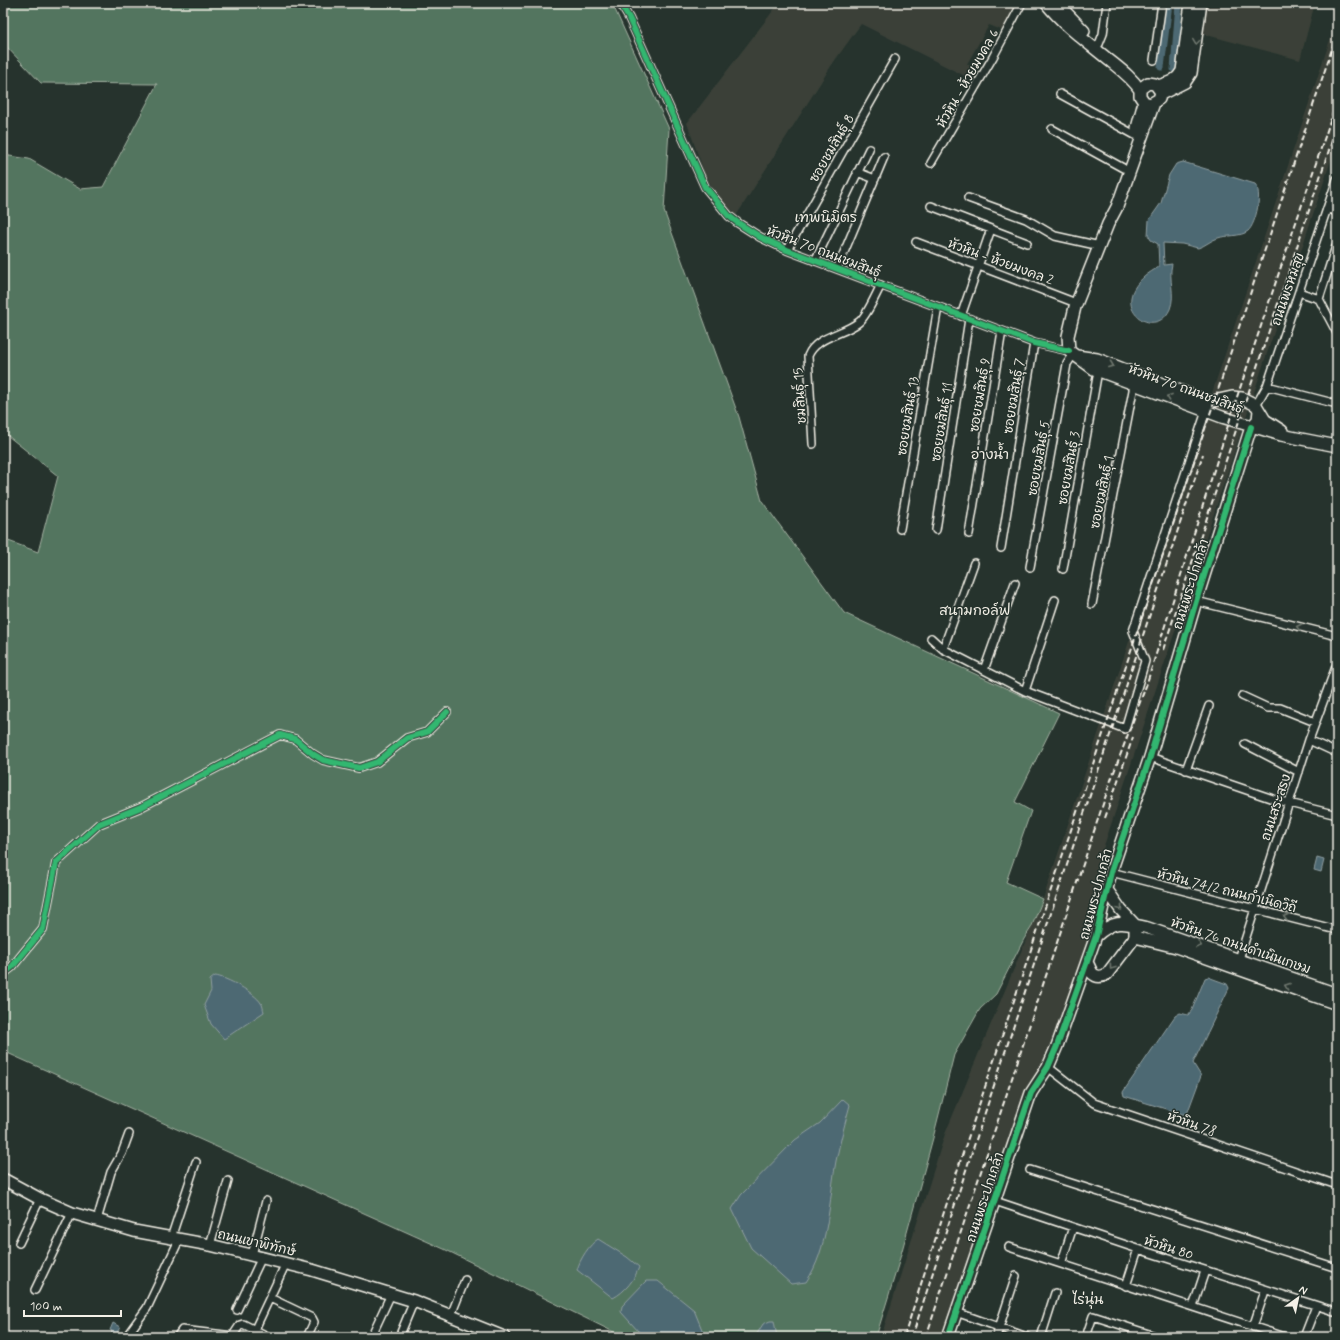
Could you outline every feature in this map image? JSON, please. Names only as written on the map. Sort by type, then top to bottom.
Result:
[{"type":"street","name":"หัวหิน 70 ถนนชมสินธุ์","points":[[620,3],[629,18],[705,187],[729,216],[760,237],[787,250],[1034,343],[1097,360],[1136,379],[1207,406],[1227,419],[1281,435],[1337,446]]},
{"type":"street","name":"หัวหิน - ห้วยมงคล 6","points":[[931,163],[993,57],[1022,3]]},
{"type":"street","points":[[1046,3],[1065,25],[1123,71],[1135,83],[1151,93],[1185,82],[1191,73],[1201,3]]},
{"type":"street","points":[[1057,3],[1076,24],[1151,93]]},
{"type":"street","points":[[1099,44],[1103,34],[1108,3]]},
{"type":"street","points":[[1154,60],[1162,3]]},
{"type":"street","points":[[1108,224],[1111,205],[1123,168],[1151,93],[1179,77],[1182,71],[1191,3]]},
{"type":"street","name":"ซอยชมสินธุ์ 8","points":[[787,250],[895,59]]},
{"type":"street","points":[[1071,353],[1068,336],[1076,303],[1108,224],[1117,207],[1151,93]]},
{"type":"street","points":[[1060,94],[1135,135]]},
{"type":"street","points":[[1052,129],[1123,168]]},
{"type":"street","points":[[815,260],[869,149]]},
{"type":"street","points":[[837,269],[884,157]]},
{"type":"street","points":[[857,172],[875,179]]},
{"type":"street","name":"ถนนพรหมสุข","points":[[1258,408],[1267,386],[1337,178]]},
{"type":"street","points":[[968,198],[1026,219],[1055,236],[1100,246]]},
{"type":"street","points":[[932,206],[1027,243]]},
{"type":"street","points":[[1327,208],[1337,212]]},
{"type":"street","points":[[961,316],[991,229]]},
{"type":"street","name":"หัวหิน - ห้วยมงคล 2","points":[[916,242],[1076,303]]},
{"type":"street","points":[[1337,243],[1320,299],[1337,333]]},
{"type":"street","name":"ชมสินธุ์ 15","points":[[813,444],[808,356],[811,350],[821,342],[859,322],[881,285]]},
{"type":"street","points":[[1299,292],[1320,299]]},
{"type":"street","name":"ซอยชมสินธุ์ 13","points":[[900,529],[938,307]]},
{"type":"street","name":"ซอยชมสินธุ์ 11","points":[[936,530],[969,319]]},
{"type":"street","name":"ซอยชมสินธุ์ 9","points":[[969,534],[1002,331]]},
{"type":"street","name":"ซอยชมสินธุ์ 7","points":[[1001,548],[1034,343]]},
{"type":"street","name":"หัวหิน 70 ถนนชมสินธุ์","points":[[1071,353],[1098,371],[1136,379]]},
{"type":"street","name":"ซอยชมสินธุ์ 5","points":[[1030,567],[1067,364],[1071,353]]},
{"type":"street","name":"ซอยชมสินธุ์ 3","points":[[1062,569],[1098,371]]},
{"type":"street","name":"ซอยชมสินธุ์ 1","points":[[1092,604],[1136,379]]},
{"type":"street","points":[[1267,386],[1337,404]]},
{"type":"street","name":"หัวหิน 70 ถนนชมสินธุ์","points":[[1207,406],[1229,398],[1242,398],[1258,408],[1270,425],[1293,437]]},
{"type":"street","points":[[1227,419],[1223,415],[1222,409],[1223,404],[1229,398]]},
{"type":"street","points":[[931,638],[943,648],[1025,691],[1125,729],[1145,661],[1133,631],[1207,406]]},
{"type":"street","points":[[1251,427],[1258,420],[1258,408]]},
{"type":"street","name":"ถนนพระปกเกล้า","points":[[948,1337],[1032,1093],[1048,1067],[1096,936],[1111,872],[1150,758],[1196,601],[1251,427]]},
{"type":"street","points":[[943,648],[974,564]]},
{"type":"street","points":[[984,670],[1015,583]]},
{"type":"street","points":[[1025,691],[1055,600]]},
{"type":"street","points":[[1196,601],[1337,636]]},
{"type":"street","name":"ถนนสระสรง","points":[[1237,964],[1315,722],[1337,664]]},
{"type":"street","points":[[1242,696],[1268,708],[1280,708],[1315,722]]},
{"type":"street","points":[[1186,770],[1209,706]]},
{"type":"street","points":[[4,973],[12,967],[43,929],[56,863],[99,824],[141,807],[280,734],[296,739],[313,754],[323,760],[359,768],[377,762],[408,738],[427,732],[448,712]]},
{"type":"street","points":[[1309,740],[1337,753]]},
{"type":"street","points":[[1245,744],[1299,772]]},
{"type":"street","points":[[1150,758],[1266,797],[1337,815]]},
{"type":"street","name":"หัวหิน 74/2 ถนนกำเนิดวิถี","points":[[1111,872],[1337,930]]},
{"type":"street","points":[[1077,988],[1088,979],[1107,974],[1135,931],[1107,890]]},
{"type":"street","name":"หัวหิน 76 ถนนดำเนินเกษม","points":[[1096,936],[1112,924],[1121,923],[1135,931],[1148,928],[1177,943],[1311,990],[1337,1004]]},
{"type":"street","points":[[1087,962],[1092,974],[1099,977]]},
{"type":"street","name":"หัวหิน 76 ถนนดำเนินเกษม","points":[[1311,990],[1337,994]]},
{"type":"street","name":"หัวหิน 78","points":[[1048,1067],[1094,1103],[1337,1185]]},
{"type":"street","points":[[97,1220],[111,1172],[122,1153],[129,1134]]},
{"type":"street","points":[[126,1337],[147,1308],[175,1239],[196,1162]]},
{"type":"street","points":[[1030,1170],[1337,1268]]},
{"type":"street","name":"ถนนเขาพิทักษ์","points":[[3,1180],[40,1200],[72,1213],[134,1231],[210,1245],[286,1263],[414,1301],[451,1315],[491,1335],[504,1337]]},
{"type":"street","points":[[210,1245],[228,1181]]},
{"type":"street","points":[[19,1243],[40,1200]]},
{"type":"street","points":[[237,1310],[257,1256],[266,1201]]},
{"type":"street","name":"หัวหิน 80","points":[[995,1201],[1138,1250],[1337,1312]]},
{"type":"street","points":[[35,1290],[72,1213]]},
{"type":"street","points":[[1061,1264],[1073,1227]]},
{"type":"street","points":[[1009,1247],[1285,1337]]},
{"type":"street","points":[[1126,1286],[1138,1250]]},
{"type":"street","points":[[255,1329],[286,1263]]},
{"type":"street","points":[[1193,1308],[1205,1271]]},
{"type":"street","points":[[996,1337],[1016,1276]]},
{"type":"street","points":[[451,1315],[465,1280]]},
{"type":"street","points":[[1253,1327],[1265,1290]]},
{"type":"street","points":[[1041,1337],[1055,1293]]},
{"type":"street","points":[[371,1337],[391,1294]]},
{"type":"street","points":[[270,1298],[312,1318],[314,1322],[307,1337]]},
{"type":"street","points":[[399,1337],[414,1301]]},
{"type":"street","points":[[1304,1337],[1316,1306]]},
{"type":"street","points":[[956,1312],[1027,1337]]},
{"type":"street","points":[[1086,1337],[1093,1316],[1158,1337]]},
{"type":"street","points":[[177,1337],[182,1330],[232,1337],[240,1325],[245,1324],[269,1337]]},
{"type":"shaded area","points":[[779,3],[1019,3],[1004,31],[989,25],[967,64],[982,73],[977,82],[861,24],[833,63],[736,216],[716,193],[706,178],[687,123]]},
{"type":"shaded area","points":[[1206,3],[1315,3],[1300,60],[1199,33]]},
{"type":"shaded area","points":[[1337,19],[1337,142],[1099,861],[1105,864],[1095,925],[1045,1065],[1027,1088],[943,1337],[881,1337],[945,1134],[1043,899]]},
{"type":"shaded area","points":[[1206,599],[1337,631],[1337,641],[1204,608]]},
{"type":"green space","points":[[3,3],[612,3],[669,129],[664,211],[739,417],[762,501],[844,613],[1059,713],[1015,802],[1031,811],[1006,882],[1043,899],[1031,928],[996,994],[980,1009],[954,1055],[898,1265],[876,1337],[624,1337],[444,1249],[3,1051],[3,539],[38,552],[58,476],[3,432],[3,155],[29,159],[80,189],[103,187],[157,84],[41,83],[3,43]]},
{"type":"water","points":[[1183,162],[1255,184],[1258,194],[1258,208],[1254,222],[1245,233],[1218,238],[1198,248],[1182,244],[1163,243],[1164,265],[1172,264],[1172,303],[1170,309],[1162,319],[1153,322],[1143,320],[1135,314],[1131,304],[1132,293],[1141,280],[1159,267],[1158,244],[1151,240],[1148,235],[1149,220],[1161,203],[1169,175],[1176,164]]},
{"type":"water","points":[[1317,858],[1324,860],[1321,872],[1314,870]]},
{"type":"water","points":[[215,976],[233,982],[247,990],[262,1004],[264,1012],[224,1039],[211,1024],[204,1005],[211,991],[210,980]]},
{"type":"water","points":[[1208,977],[1227,984],[1229,988],[1193,1063],[1201,1076],[1187,1114],[1182,1114],[1124,1096],[1123,1092],[1175,1016],[1180,1013],[1188,1015],[1192,1010],[1205,978]]},
{"type":"water","points":[[843,1099],[850,1105],[836,1161],[824,1239],[814,1269],[806,1282],[791,1284],[751,1248],[732,1209],[741,1195],[795,1140],[820,1123]]},
{"type":"water","points":[[598,1239],[627,1257],[639,1267],[629,1285],[613,1298],[577,1270],[585,1253]]},
{"type":"water","points":[[646,1281],[658,1281],[694,1310],[705,1337],[646,1337],[639,1332],[621,1312],[622,1306]]},
{"type":"water","points":[[774,1321],[777,1337],[755,1337],[763,1324]]},
{"type":"water","points":[[113,1323],[120,1327],[115,1337],[110,1337],[112,1331],[110,1330]]},
{"type":"waterway","points":[[1161,67],[1169,3]]},
{"type":"waterway","points":[[1174,69],[1179,3]]},
{"type":"railway","points":[[904,1337],[961,1159],[1337,34]]},
{"type":"railway","points":[[926,1337],[1111,780],[1146,686],[1237,397],[1337,101]]},
{"type":"railway","points":[[1163,650],[1337,126]]},
{"type":"railway","points":[[912,1337],[1203,454]]},
{"type":"railway","points":[[1105,818],[1133,737]]},
{"type":"cycle path","points":[[620,3],[629,18],[705,187],[729,216],[738,223],[760,237],[787,250],[1034,343],[1069,351]]},
{"type":"cycle path","points":[[948,1337],[1031,1093],[1048,1067],[1057,1046],[1096,936],[1111,872],[1150,757],[1196,601],[1251,427]]},
{"type":"cycle path","points":[[3,974],[12,967],[43,929],[56,863],[99,824],[141,807],[280,735],[295,739],[323,760],[359,768],[377,762],[407,738],[427,732],[447,712]]},
{"type":"district","name":"เทพนิมิตร","points":[[826,217]]},
{"type":"district","name":"อ่างน้ำ","points":[[990,454]]},
{"type":"district","name":"สนามกอล์ฟ","points":[[975,610]]},
{"type":"district","name":"ไร่นุ่น","points":[[1088,1299]]}]
